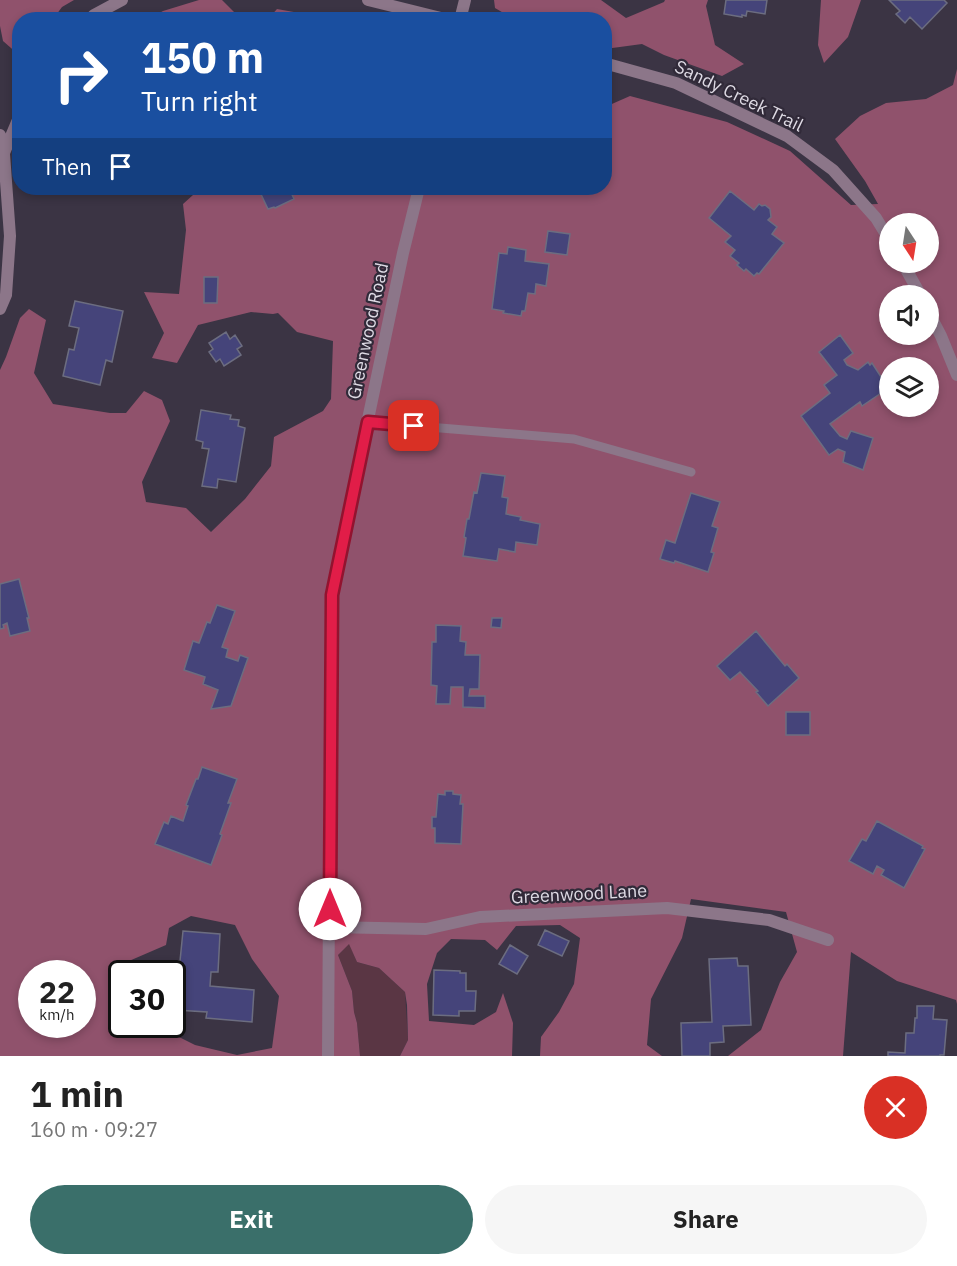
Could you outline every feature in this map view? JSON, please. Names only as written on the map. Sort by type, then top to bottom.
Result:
[{"type":"street","points":[[100,12],[122,0]]},
{"type":"street","points":[[368,0],[417,12]]},
{"type":"street","name":"Sandy Creek Trail","points":[[612,65],[676,83],[787,136],[833,171],[879,223]]},
{"type":"street","points":[[4,154],[12,134]]},
{"type":"street","points":[[0,135],[4,154],[10,236],[6,295],[0,309]]},
{"type":"street","name":"Greenwood Road","points":[[328,1056],[332,595],[403,253],[417,195]]},
{"type":"street","points":[[939,332],[957,375]]},
{"type":"street","name":"Greenwood Lane","points":[[330,927],[426,929],[480,917],[667,908],[769,920],[828,940]]},
{"type":"lane","points":[[368,422],[574,439],[691,472]]},
{"type":"shaded area","points":[[0,0],[74,0],[58,12],[12,12],[12,49],[3,41],[0,26]]},
{"type":"shaded area","points":[[199,0],[222,0],[234,12],[161,12]]},
{"type":"shaded area","points":[[494,0],[601,0],[626,18],[665,0],[708,0],[706,6],[715,45],[744,64],[722,76],[664,55],[642,44],[612,48],[612,12],[502,12],[495,8]]},
{"type":"shaded area","points":[[821,0],[861,0],[848,37],[824,63],[818,45]]},
{"type":"shaded area","points":[[277,9],[294,12],[274,12]]},
{"type":"shaded area","points":[[957,69],[957,1004],[956,1000],[897,981],[851,952],[843,1056],[728,1056],[761,1030],[780,982],[797,952],[786,912],[691,899],[682,938],[651,999],[647,1045],[662,1056],[540,1056],[541,1037],[559,1012],[574,984],[580,938],[560,925],[516,926],[497,950],[485,940],[451,939],[437,953],[427,984],[429,1021],[474,1025],[496,1012],[503,993],[513,1023],[512,1056],[400,1056],[408,1040],[405,992],[379,968],[357,962],[349,944],[338,955],[352,991],[360,1056],[0,1056],[0,370],[20,318],[29,309],[46,320],[34,373],[53,404],[110,413],[126,413],[144,391],[162,400],[170,421],[142,482],[146,502],[186,508],[211,532],[245,499],[271,466],[274,437],[323,411],[331,399],[333,341],[297,332],[278,313],[251,312],[198,325],[177,363],[152,358],[164,333],[144,292],[179,294],[186,230],[183,204],[193,195],[612,195],[612,104],[630,96],[727,122],[790,151],[851,205],[878,204],[865,181],[835,139],[860,116],[886,103],[926,99],[953,85]],"holes":[[[191,916],[235,925],[252,959],[279,996],[272,1048],[237,1055],[195,1045],[181,1038],[108,1038],[108,960],[131,960],[166,945],[169,928]]]},
{"type":"shaded area","points":[[349,943],[357,962],[379,968],[405,992],[408,1040],[400,1056],[360,1056],[352,991],[338,955]]},
{"type":"building","points":[[726,0],[767,0],[765,14],[747,11],[746,16],[742,15],[742,17],[724,14]]},
{"type":"building","points":[[889,0],[944,0],[947,3],[922,29],[910,17],[905,23],[896,14],[900,11]]},
{"type":"building","points":[[730,191],[754,210],[759,204],[770,209],[771,217],[768,220],[777,227],[772,234],[784,243],[759,274],[754,276],[746,269],[744,271],[737,265],[739,263],[730,256],[735,250],[725,242],[731,236],[709,218]]},
{"type":"building","points":[[261,195],[292,195],[294,199],[268,209]]},
{"type":"building","points":[[548,231],[570,234],[567,255],[545,252]]},
{"type":"building","points":[[508,247],[526,250],[525,261],[549,264],[546,286],[536,284],[535,294],[528,293],[525,311],[522,311],[521,316],[492,309],[499,253],[507,254]]},
{"type":"building","points":[[204,277],[218,277],[217,303],[204,303]]},
{"type":"building","points":[[75,301],[123,311],[112,362],[106,360],[100,385],[63,376],[69,349],[74,350],[79,328],[69,326]]},
{"type":"building","points":[[226,332],[230,339],[235,335],[242,346],[237,349],[241,355],[224,366],[220,359],[216,362],[209,352],[213,349],[209,343]]},
{"type":"building","points":[[840,335],[853,353],[844,360],[847,365],[858,370],[868,362],[870,365],[872,363],[879,374],[879,394],[862,406],[860,402],[830,424],[840,436],[847,439],[851,431],[873,438],[863,470],[843,462],[845,452],[838,449],[829,455],[801,416],[830,393],[824,385],[837,375],[819,352]]},
{"type":"building","points":[[201,410],[231,415],[230,419],[239,420],[238,426],[245,428],[236,482],[218,479],[217,488],[202,486],[209,449],[202,448],[203,442],[196,440]]},
{"type":"building","points":[[481,473],[505,476],[502,497],[508,498],[506,514],[521,517],[520,520],[540,524],[537,545],[516,542],[515,552],[499,549],[497,561],[463,556],[467,519],[469,519],[474,492],[477,493]]},
{"type":"building","points":[[691,493],[720,502],[712,526],[718,528],[708,572],[675,561],[674,563],[660,559],[666,540],[675,543]]},
{"type":"building","points":[[19,579],[30,631],[10,636],[7,623],[3,625],[4,628],[0,629],[0,584]]},
{"type":"building","points":[[217,605],[235,611],[222,647],[228,649],[226,657],[238,661],[240,655],[248,658],[231,706],[211,709],[218,690],[203,684],[205,677],[184,670],[193,641],[199,643]]},
{"type":"building","points":[[492,618],[502,618],[501,628],[491,627]]},
{"type":"building","points":[[436,625],[461,626],[460,641],[466,642],[465,655],[480,655],[479,689],[470,689],[469,696],[485,696],[485,708],[463,707],[463,687],[451,687],[450,704],[436,704],[437,686],[431,685],[432,642],[436,642]]},
{"type":"building","points":[[756,631],[785,666],[787,664],[799,678],[768,706],[756,692],[758,691],[740,672],[730,680],[717,666]]},
{"type":"building","points":[[786,712],[810,712],[810,735],[786,735]]},
{"type":"building","points":[[202,767],[237,779],[228,803],[231,803],[220,834],[222,835],[211,865],[155,844],[164,822],[168,824],[171,816],[183,821],[188,806],[186,805]]},
{"type":"building","points":[[445,791],[453,791],[453,794],[461,795],[460,804],[463,804],[461,844],[435,843],[432,817],[436,817],[438,794],[445,795]]},
{"type":"building","points":[[877,821],[925,849],[904,888],[881,875],[884,870],[877,866],[873,874],[849,861],[862,839],[866,841]]},
{"type":"building","points":[[545,930],[569,941],[562,956],[538,945]]},
{"type":"building","points":[[183,931],[220,934],[218,972],[211,972],[210,986],[254,990],[252,1022],[206,1018],[207,1012],[186,1011],[186,960],[180,960]]},
{"type":"building","points":[[510,945],[528,956],[517,974],[499,964]]},
{"type":"building","points":[[737,958],[738,966],[748,966],[751,1025],[723,1026],[724,1042],[710,1043],[710,1056],[682,1056],[681,1023],[712,1022],[709,959]]},
{"type":"building","points":[[434,970],[466,973],[466,991],[476,991],[475,1011],[459,1011],[459,1016],[433,1015]]},
{"type":"building","points":[[917,1006],[934,1006],[933,1019],[947,1020],[944,1055],[888,1056],[888,1052],[905,1053],[906,1033],[914,1033]]},
{"type":"route","points":[[330,909],[332,595],[368,422],[414,426]]}]
